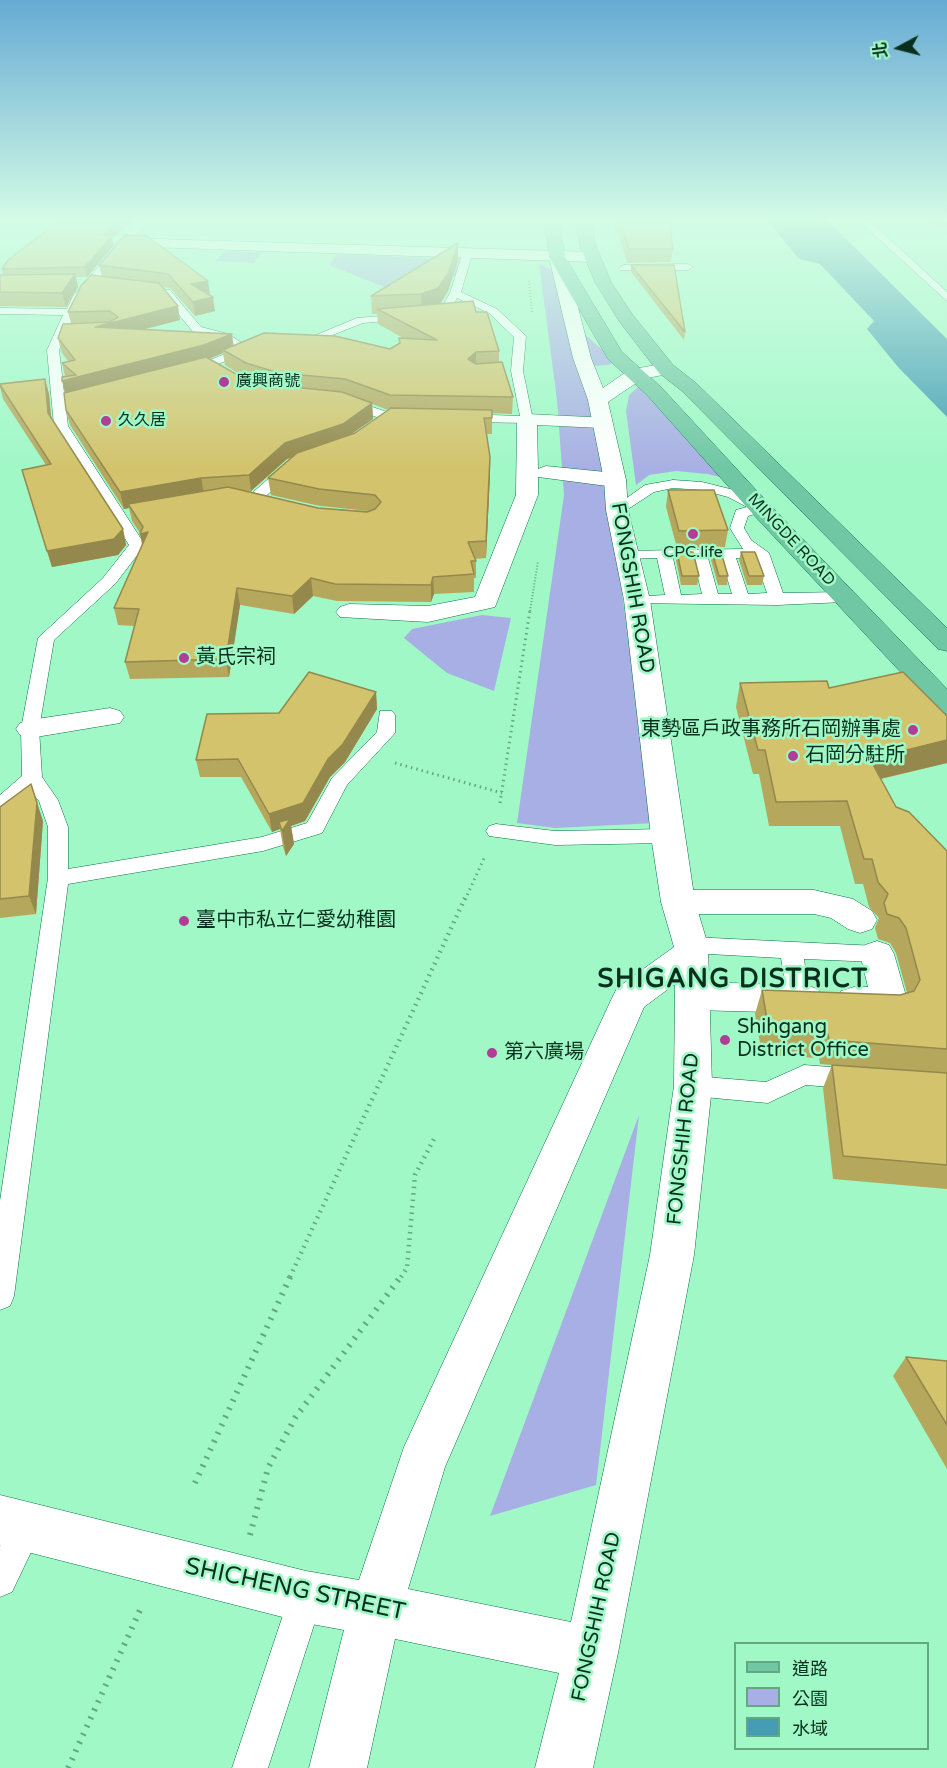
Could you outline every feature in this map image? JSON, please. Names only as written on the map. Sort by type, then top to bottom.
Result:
[{"type":"main road","points":[[584,304],[615,355],[636,374]]},
{"type":"main road","points":[[617,304],[666,369]]},
{"type":"main road","name":"MINGDE ROAD","points":[[666,369],[689,387],[947,643]]},
{"type":"main road","name":"MINGDE ROAD","points":[[636,374],[947,705]]},
{"type":"street","name":"FONGSHIH ROAD","points":[[564,1768],[591,1653],[672,1255],[693,1086],[691,949],[678,902],[677,885],[667,836],[637,600],[617,510],[615,480],[600,411],[582,358],[568,304]]},
{"type":"street","points":[[316,338],[348,346]]},
{"type":"street","points":[[349,612],[428,614],[486,602],[539,469],[534,420],[600,411],[636,374],[666,369]]},
{"type":"street","points":[[539,469],[615,480]]},
{"type":"street","points":[[30,729],[110,717]]},
{"type":"street","points":[[678,902],[814,902],[841,908],[860,920]]},
{"type":"street","points":[[338,1768],[376,1609],[421,1464],[630,998],[691,949]]},
{"type":"street","points":[[693,996],[890,1003],[877,954]]},
{"type":"street","name":"SHICHENG STREET","points":[[14,1524],[306,1597],[591,1653]]},
{"type":"lane","points":[[0,1296],[58,878],[58,827],[48,800],[32,778],[30,729],[46,638],[109,581],[137,545],[124,516],[61,426],[64,402],[53,350],[66,332],[70,312],[76,304]]},
{"type":"lane","points":[[175,304],[197,330],[224,336],[248,349]]},
{"type":"lane","points":[[289,343],[298,345],[361,320],[428,315],[444,310],[448,304]]},
{"type":"lane","points":[[446,418],[534,420],[512,371],[520,336],[493,311],[477,304]]},
{"type":"lane","points":[[0,311],[70,312]]},
{"type":"lane","points":[[178,373],[211,364],[264,342]]},
{"type":"lane","points":[[211,364],[227,374]]},
{"type":"lane","points":[[335,400],[389,419]]},
{"type":"lane","points":[[222,498],[264,502],[293,464],[303,460]]},
{"type":"lane","points":[[617,510],[650,488],[673,484],[702,486],[733,494],[760,508]]},
{"type":"lane","points":[[760,508],[741,513],[737,528],[745,543],[761,553],[777,600]]},
{"type":"lane","points":[[694,553],[708,600]]},
{"type":"lane","points":[[732,553],[746,600]]},
{"type":"lane","points":[[626,554],[761,553]]},
{"type":"lane","points":[[664,554],[674,600]]},
{"type":"lane","points":[[637,600],[777,600],[844,597]]},
{"type":"lane","points":[[58,878],[262,844],[315,828],[339,782],[386,733],[386,715]]},
{"type":"lane","points":[[0,806],[32,778]]},
{"type":"lane","points":[[496,831],[555,838],[667,836]]},
{"type":"lane","points":[[691,949],[877,954]]},
{"type":"lane","points":[[791,950],[800,999]]},
{"type":"lane","points":[[693,1086],[768,1093],[804,1075],[876,1080]]},
{"type":"lane","points":[[0,1580],[14,1524]]},
{"type":"lane","points":[[250,1768],[306,1597]]},
{"type":"path","points":[[365,754],[502,793]]},
{"type":"path","points":[[195,1483],[496,831]]},
{"type":"path","points":[[239,1580],[268,1468],[295,1418],[407,1268],[415,1175],[435,1137]]},
{"type":"path","points":[[69,1768],[141,1608]]},
{"type":"green space","points":[[544,304],[563,304],[594,405],[656,823],[555,828],[517,823],[564,495],[557,400]]},
{"type":"green space","points":[[580,330],[615,361],[609,365],[591,366]]},
{"type":"green space","points":[[644,382],[739,482],[708,474],[676,471],[649,475],[636,485],[626,411],[629,395]]},
{"type":"green space","points":[[482,615],[511,618],[494,691],[447,673],[404,638],[412,629]]},
{"type":"green space","points":[[639,1115],[596,1485],[490,1516]]},
{"type":"water","points":[[857,304],[911,304],[947,339],[947,417],[898,367],[867,329],[874,321]]},
{"type":"building","points":[[72,304],[176,304],[178,306],[95,327],[232,334],[204,345],[62,381],[62,377],[76,375],[62,363],[75,360],[58,338],[63,324],[110,322],[118,317],[110,311],[68,312]]},
{"type":"building","points":[[474,304],[476,312],[487,312],[499,351],[476,352],[468,359],[476,364],[502,362],[513,397],[390,395],[345,379],[279,373],[246,363],[223,350],[264,333],[335,336],[390,349],[400,343],[399,338],[437,340],[377,309]]},
{"type":"building","points":[[662,304],[680,304],[685,332]]},
{"type":"building","points":[[206,357],[236,374],[273,385],[342,392],[372,403],[343,424],[285,443],[249,475],[201,478],[120,492],[66,410],[64,393]]},
{"type":"building","points":[[45,379],[48,413],[123,529],[114,539],[47,551],[22,470],[51,464],[0,385]]},
{"type":"building","points":[[391,408],[492,410],[492,418],[484,418],[490,457],[486,541],[468,542],[476,561],[471,561],[474,574],[433,577],[431,585],[335,584],[311,578],[292,596],[237,588],[226,659],[125,662],[139,609],[114,608],[148,532],[140,534],[143,527],[128,504],[228,487],[318,508],[367,512],[375,509],[381,502],[375,495],[319,489],[268,478],[297,453],[355,433]]},
{"type":"building","points":[[668,490],[714,490],[728,530],[679,531]]},
{"type":"building","points":[[677,552],[693,552],[699,576],[682,576]]},
{"type":"building","points":[[712,552],[721,552],[728,576],[719,576]]},
{"type":"building","points":[[741,552],[755,552],[764,576],[749,576]]},
{"type":"building","points":[[309,672],[376,692],[343,744],[328,759],[303,803],[269,814],[238,759],[196,760],[207,714],[279,713]]},
{"type":"building","points":[[903,672],[947,716],[947,740],[870,759],[896,807],[909,812],[947,851],[947,1049],[829,1040],[828,1034],[769,1031],[762,990],[900,995],[914,991],[920,980],[906,928],[899,918],[887,914],[884,903],[888,894],[878,882],[872,859],[864,859],[847,801],[776,802],[765,750],[758,750],[740,683],[827,681],[829,688]]},
{"type":"building","points":[[31,784],[37,803],[29,896],[0,899],[0,807]]},
{"type":"building","points":[[290,819],[282,831],[279,822]]},
{"type":"building","points":[[832,1065],[947,1073],[947,1165],[843,1156]]},
{"type":"building","points":[[906,1357],[947,1361],[947,1425]]},
{"type":"place","name":"廣興商號","points":[[224,382]]},
{"type":"place","name":"久久居","points":[[106,421]]},
{"type":"place","name":"CPC.life","points":[[693,534]]},
{"type":"place","name":"黃氏宗祠","points":[[184,658]]},
{"type":"place","name":"東勢區戶政事務所石岡辦事處","points":[[913,730]]},
{"type":"place","name":"石岡分駐所","points":[[793,756]]},
{"type":"place","name":"臺中市私立仁愛幼稚園","points":[[184,921]]},
{"type":"place","name":"Shihgang District Office","points":[[725,1040]]},
{"type":"place","name":"第六廣場","points":[[492,1053]]},
{"type":"district","name":"SHIGANG DISTRICT","points":[[733,980]]}]
